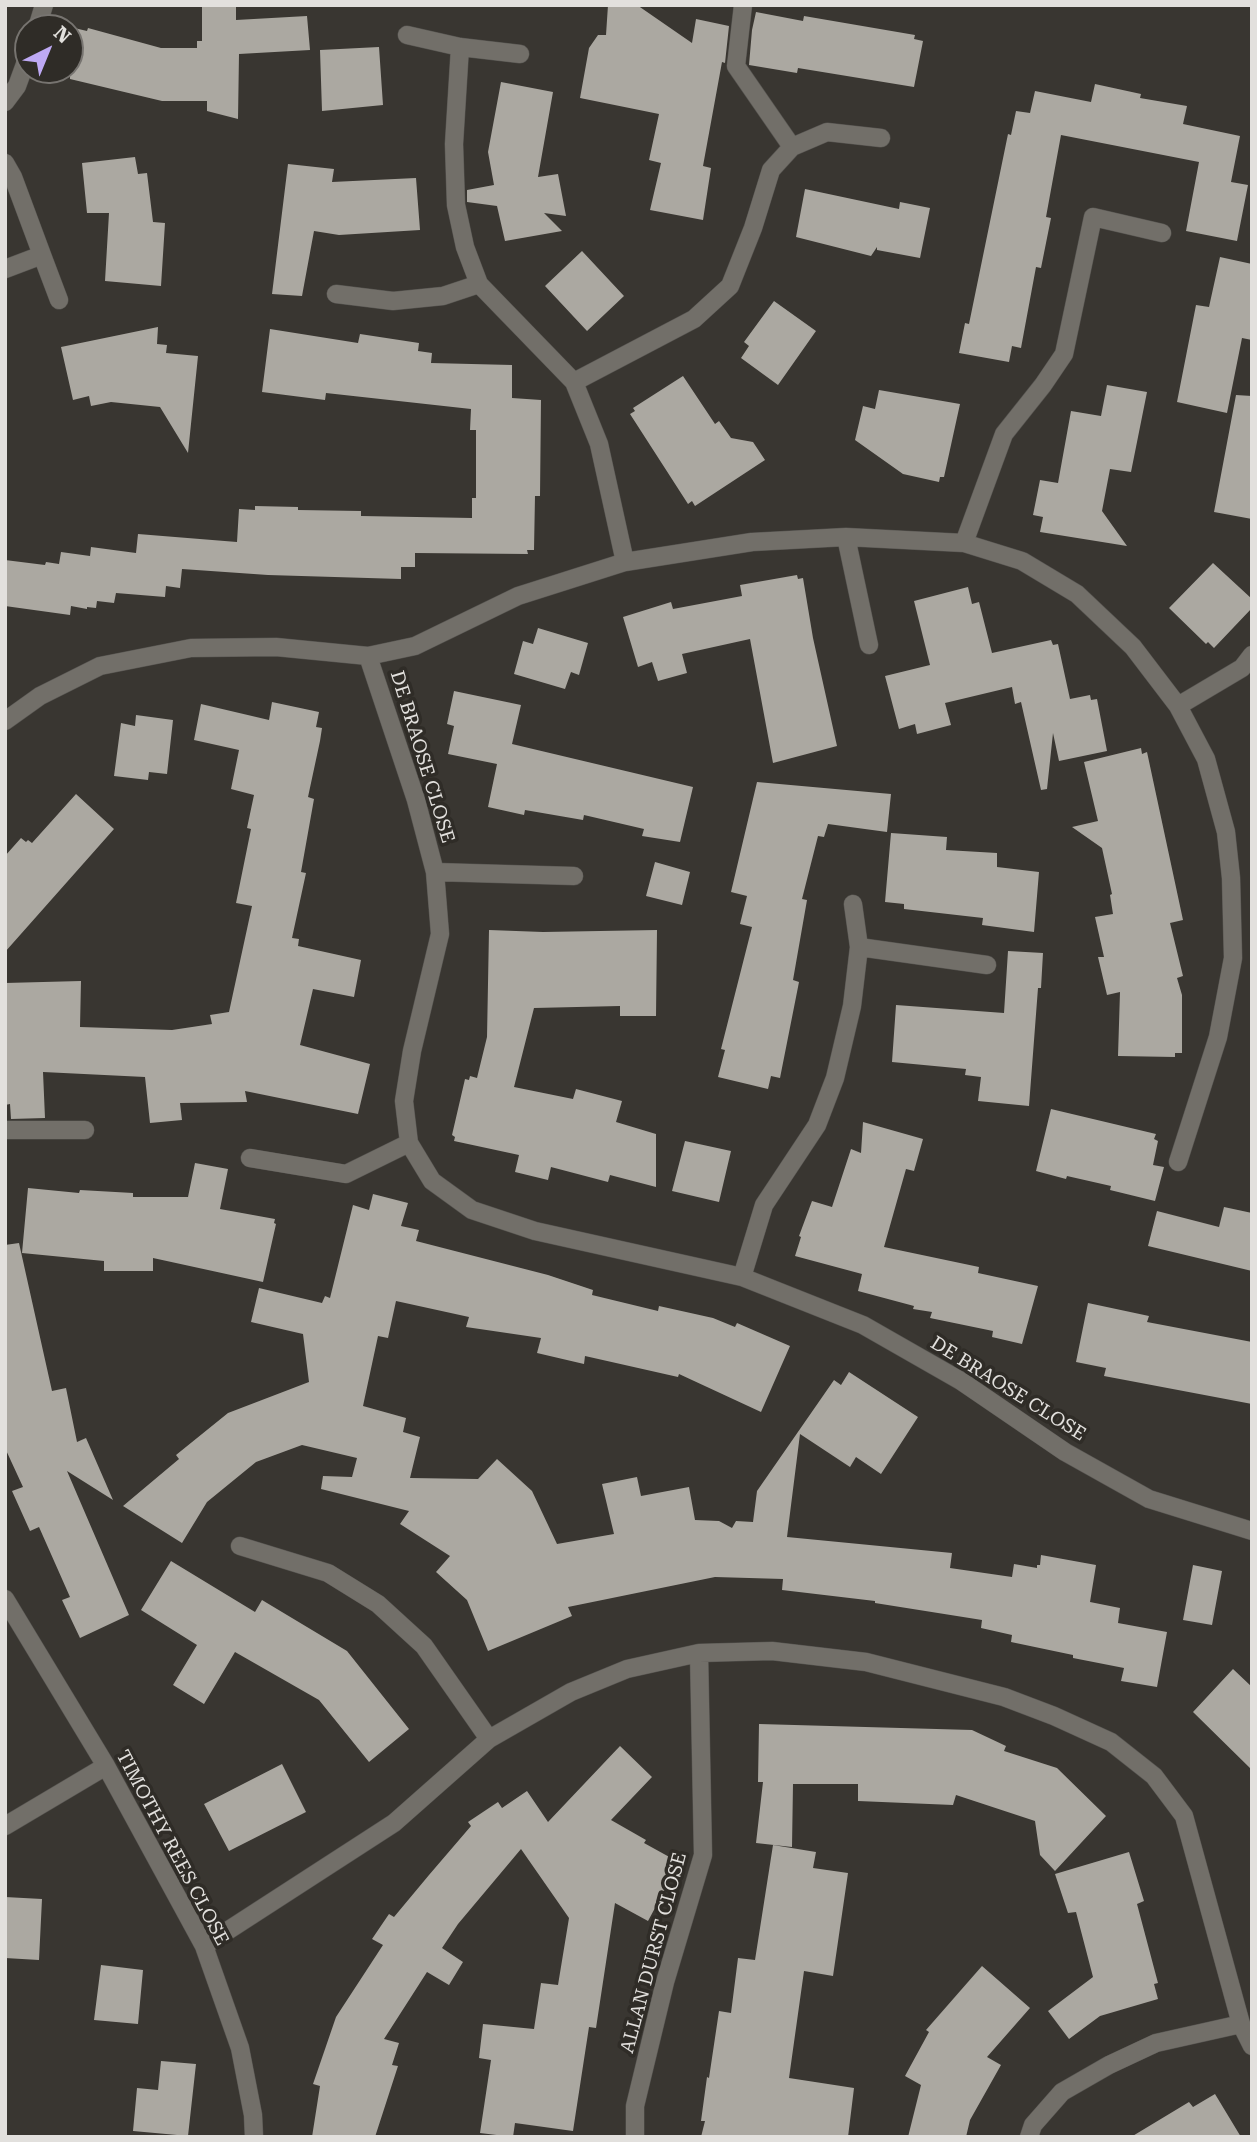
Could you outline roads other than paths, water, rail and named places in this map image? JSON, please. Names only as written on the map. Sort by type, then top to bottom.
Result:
[{"type":"street","points":[[743,5],[736,66],[792,147]]},
{"type":"street","points":[[407,35],[460,47],[520,54]]},
{"type":"street","points":[[460,47],[454,144],[456,205],[466,247],[479,284],[573,382],[599,444],[625,562]]},
{"type":"street","points":[[5,102],[18,84]]},
{"type":"street","points":[[573,382],[694,319],[730,286],[753,228],[771,170],[792,147],[827,132],[881,138]]},
{"type":"street","points":[[5,163],[13,177],[59,300]]},
{"type":"street","points":[[964,542],[1003,434],[1064,354],[1093,217],[1162,233]]},
{"type":"street","points":[[5,269],[42,254]]},
{"type":"street","points":[[336,294],[393,301],[443,296],[479,284]]},
{"type":"street","points":[[846,537],[869,645]]},
{"type":"street","points":[[5,722],[40,696],[100,666],[191,648],[276,647],[368,656],[415,646],[518,596],[625,562],[752,542],[846,537],[964,542],[1021,561],[1077,594],[1133,647],[1178,706],[1206,759],[1226,832],[1231,878],[1233,957],[1218,1037],[1178,1162]]},
{"type":"street","points":[[1178,706],[1242,668],[1252,655]]},
{"type":"street","name":"DE BRAOSE CLOSE","points":[[368,656],[416,800],[435,872],[440,934],[412,1051],[404,1101],[409,1143],[432,1181],[472,1210],[535,1231],[742,1277],[863,1325],[961,1381],[1065,1452],[1149,1499],[1252,1531]]},
{"type":"street","name":"DE BRAOSE CLOSE","points":[[435,872],[574,876]]},
{"type":"street","points":[[742,1277],[764,1205],[817,1125],[835,1078],[852,1006],[859,947],[853,904]]},
{"type":"street","points":[[859,947],[988,965]]},
{"type":"street","points":[[5,1129],[85,1130]]},
{"type":"street","points":[[250,1158],[346,1174],[409,1143]]},
{"type":"street","points":[[240,1546],[328,1573],[378,1604],[424,1646],[489,1739]]},
{"type":"street","name":"TIMOTHY REES CLOSE","points":[[5,1599],[106,1766],[204,1946],[240,2048],[253,2115],[254,2137]]},
{"type":"street","points":[[204,1946],[394,1823],[489,1739],[571,1692],[627,1669],[699,1653],[772,1651],[866,1662],[1004,1697],[1111,1742],[1154,1776],[1184,1816],[1241,2024],[1252,2046]]},
{"type":"street","name":"ALLAN DURST CLOSE","points":[[635,2137],[635,2106],[666,1982],[703,1855],[699,1653]]},
{"type":"street","points":[[5,1826],[106,1766]]},
{"type":"street","points":[[1029,2137],[1033,2126],[1062,2092],[1109,2065],[1156,2043],[1241,2024]]}]
